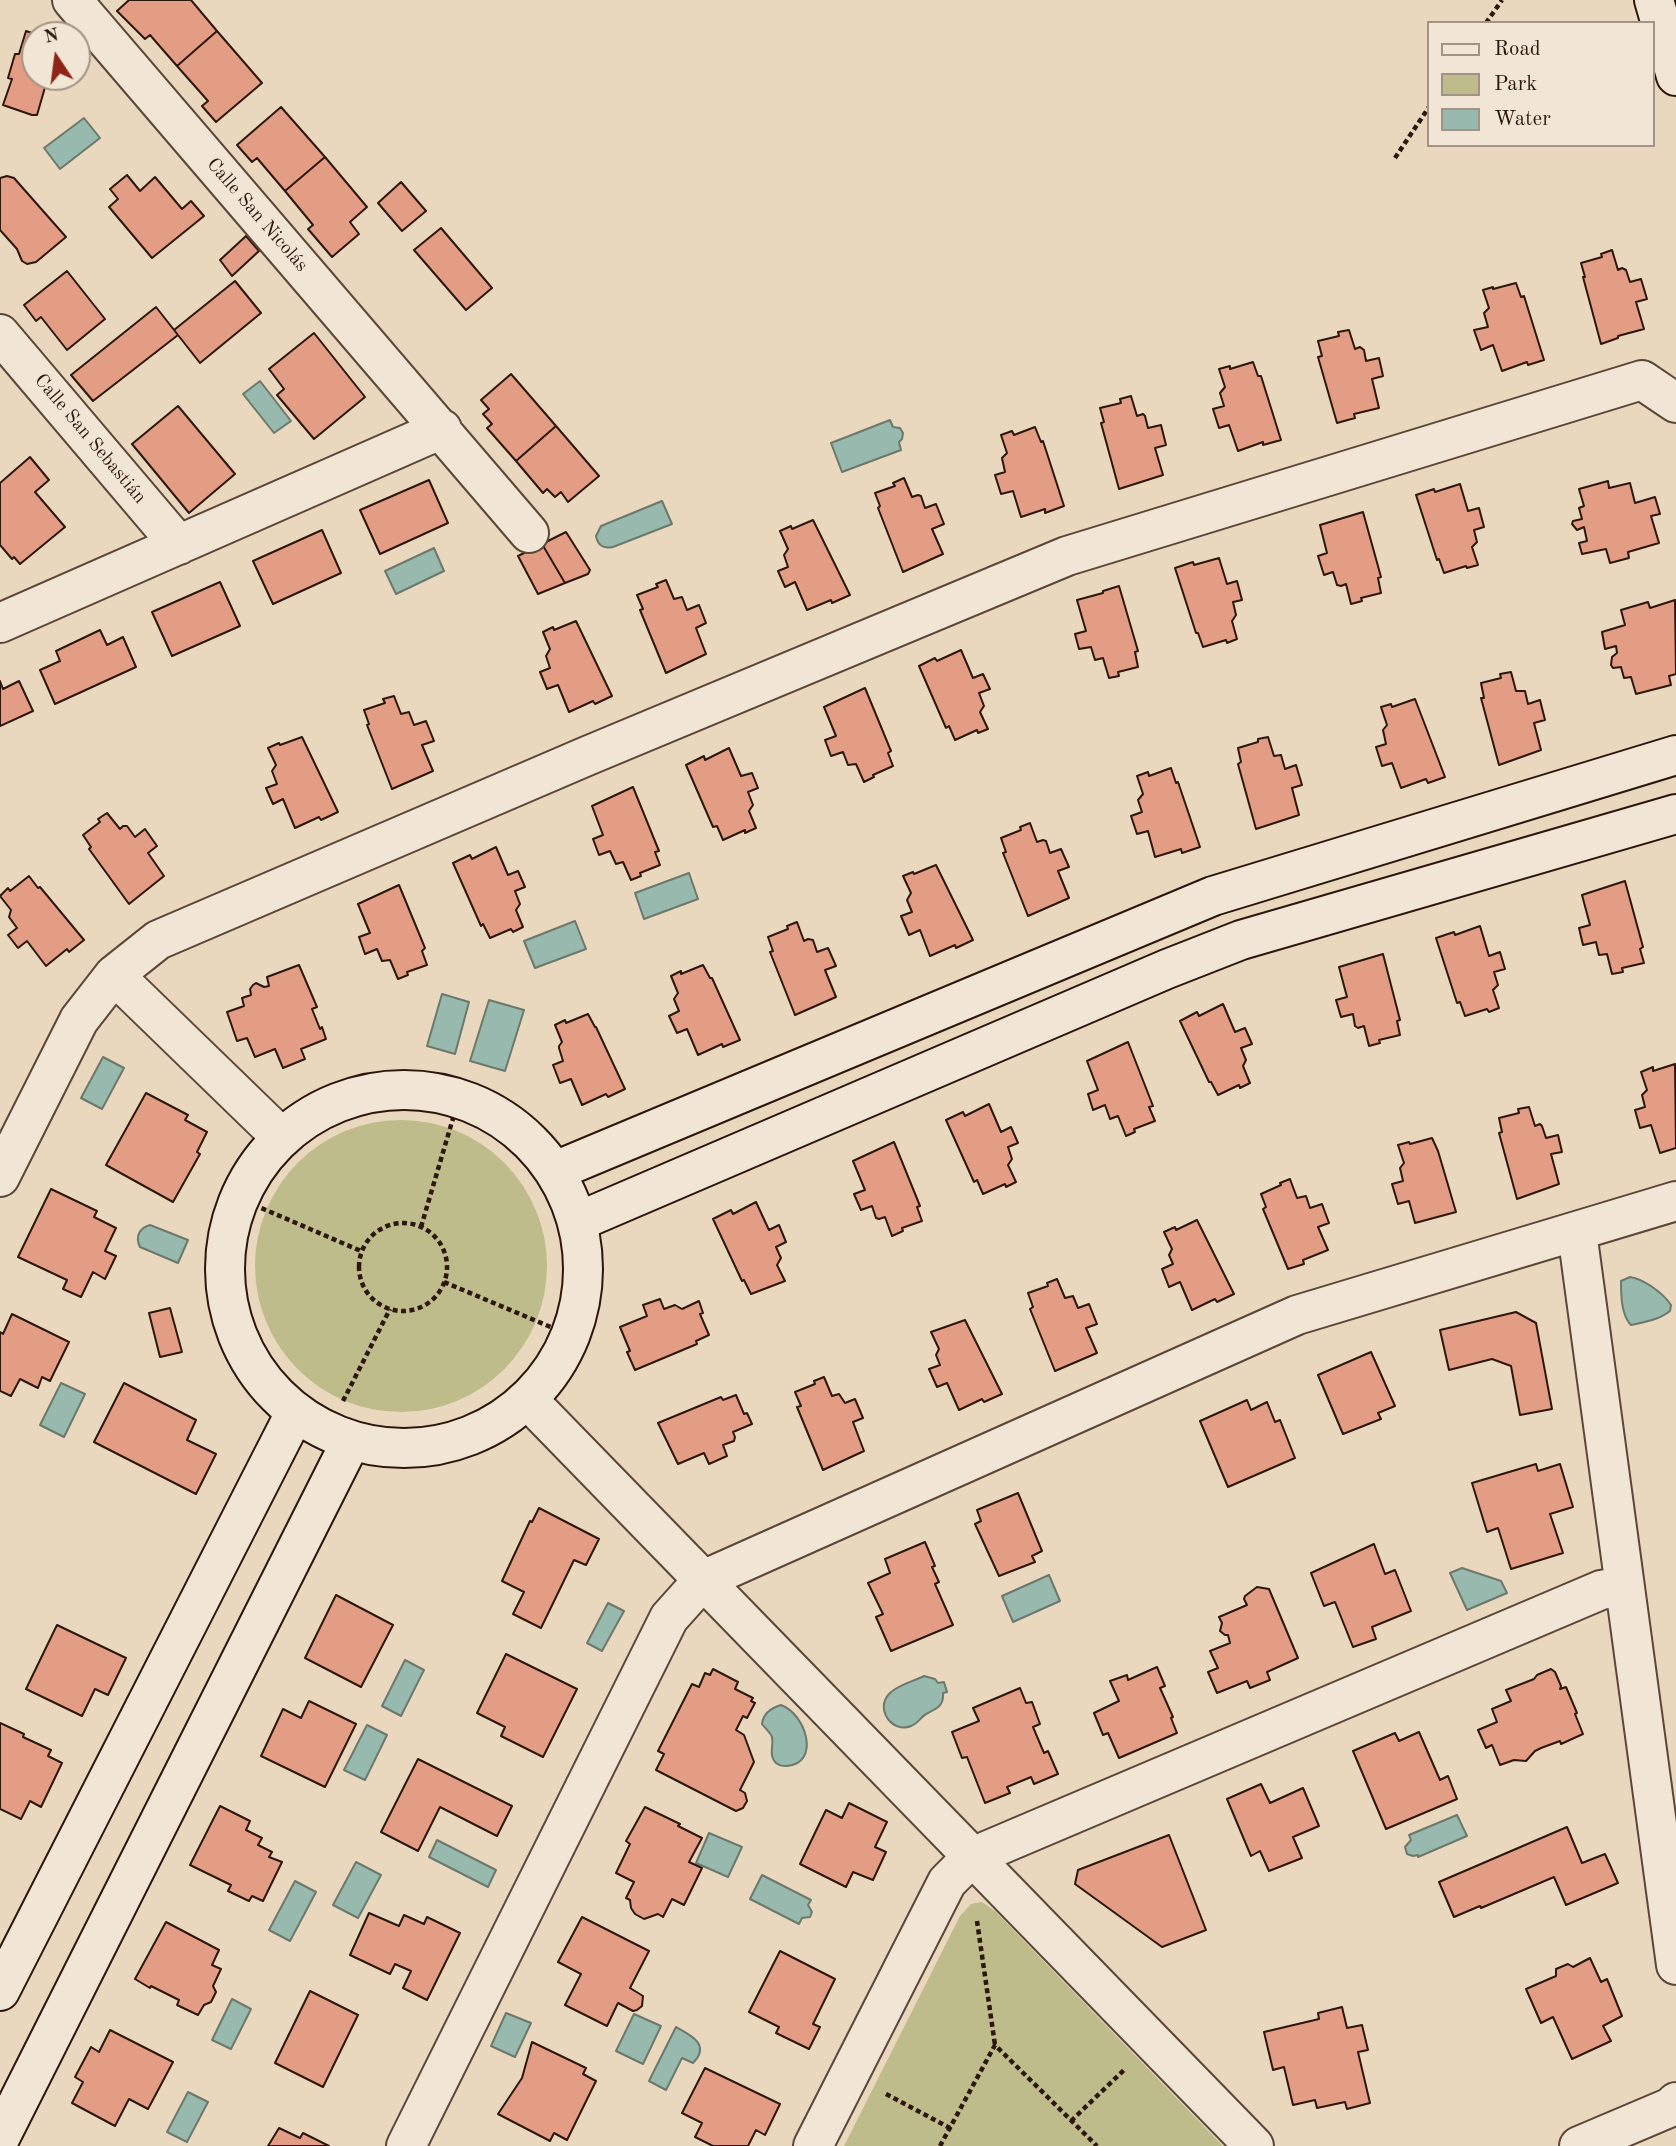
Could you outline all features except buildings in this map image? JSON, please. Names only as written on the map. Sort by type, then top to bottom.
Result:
[{"type":"street","name":"Calle San Nicolás","points":[[72,0],[529,533]]},
{"type":"street","points":[[1654,0],[1676,76]]},
{"type":"street","name":"Calle San Sebastián","points":[[0,334],[179,545]]},
{"type":"street","points":[[0,1177],[79,1020],[114,975],[158,940],[587,756],[1068,556],[1642,380],[1676,403]]},
{"type":"street","points":[[0,623],[442,429]]},
{"type":"street","points":[[555,1171],[1213,896],[1676,755]]},
{"type":"street","points":[[577,1222],[1167,969],[1241,940],[1676,814]]},
{"type":"street","points":[[114,975],[280,1136]]},
{"type":"street","points":[[411,1090],[459,1098],[496,1115],[529,1139],[555,1171],[570,1199],[577,1222],[584,1283],[572,1336],[553,1370],[528,1400],[489,1428],[445,1445],[397,1449],[339,1437],[295,1413],[254,1370],[229,1316],[223,1256],[238,1198],[254,1168],[280,1136],[316,1112],[362,1095],[411,1090]]},
{"type":"street","points":[[406,2146],[669,1618],[703,1580],[1297,1315],[1676,1201]]},
{"type":"street","points":[[1577,1231],[1676,1965]]},
{"type":"street","points":[[528,1400],[1254,2146]]},
{"type":"street","points":[[0,1991],[295,1413]]},
{"type":"street","points":[[0,2138],[339,1437]]},
{"type":"street","points":[[813,2146],[947,1882],[972,1857],[1601,1590],[1624,1586]]},
{"type":"street","points":[[1579,2146],[1671,2107],[1676,2102]]},
{"type":"path","points":[[1487,21],[1502,0]]},
{"type":"path","points":[[1395,158],[1428,108]]},
{"type":"path","points":[[421,1227],[459,1098]]},
{"type":"path","points":[[238,1198],[361,1251]]},
{"type":"path","points":[[407,1223],[421,1227],[432,1234],[446,1256],[444,1282],[438,1293],[417,1309],[390,1309],[377,1303],[360,1280],[361,1251],[379,1229],[407,1223]]},
{"type":"path","points":[[444,1282],[572,1336]]},
{"type":"path","points":[[339,1437],[390,1309]]},
{"type":"path","points":[[940,2146],[995,2045],[976,1913]]},
{"type":"path","points":[[995,2045],[1097,2146]]},
{"type":"path","points":[[1071,2121],[1130,2064]]},
{"type":"path","points":[[881,2092],[950,2128]]},
{"type":"green space","points":[[401,1120],[429,1123],[457,1131],[482,1145],[504,1163],[522,1185],[536,1210],[544,1238],[547,1266],[544,1294],[536,1322],[522,1347],[504,1369],[482,1387],[457,1401],[429,1409],[401,1412],[373,1409],[345,1401],[320,1387],[298,1369],[280,1347],[266,1322],[258,1294],[255,1266],[258,1238],[266,1210],[280,1185],[298,1163],[320,1145],[345,1131],[373,1123]]},
{"type":"green space","points":[[982,1902],[995,1911],[1223,2146],[844,2146],[960,1916],[971,1904]]},
{"type":"water","points":[[84,118],[100,138],[60,169],[44,148]]},
{"type":"water","points":[[260,381],[291,421],[274,433],[243,394]]},
{"type":"water","points":[[890,420],[893,427],[900,428],[903,433],[899,442],[901,450],[842,472],[831,443]]},
{"type":"water","points":[[662,501],[672,524],[613,547],[604,547],[598,542],[596,536],[601,526]]},
{"type":"water","points":[[434,548],[444,571],[396,594],[385,571]]},
{"type":"water","points":[[689,873],[698,899],[644,919],[635,893]]},
{"type":"water","points":[[575,921],[586,949],[535,968],[524,941]]},
{"type":"water","points":[[442,994],[469,1002],[455,1054],[427,1046]]},
{"type":"water","points":[[489,1000],[524,1010],[505,1071],[470,1061]]},
{"type":"water","points":[[103,1057],[124,1068],[102,1109],[81,1098]]},
{"type":"water","points":[[150,1225],[188,1240],[178,1263],[140,1247],[139,1233]]},
{"type":"water","points":[[1630,1277],[1658,1291],[1671,1305],[1670,1311],[1656,1319],[1631,1325],[1623,1310],[1621,1286],[1621,1281]]},
{"type":"water","points":[[61,1383],[85,1394],[64,1437],[40,1425]]},
{"type":"water","points":[[1462,1568],[1501,1581],[1507,1593],[1467,1610],[1450,1573]]},
{"type":"water","points":[[1049,1575],[1060,1601],[1013,1622],[1002,1596]]},
{"type":"water","points":[[608,1603],[624,1611],[602,1651],[587,1643]]},
{"type":"water","points":[[405,1660],[424,1670],[401,1716],[382,1706]]},
{"type":"water","points":[[924,1676],[935,1679],[938,1683],[944,1682],[947,1692],[943,1693],[941,1704],[911,1726],[897,1726],[892,1723],[887,1718],[884,1706],[890,1693]]},
{"type":"water","points":[[781,1705],[790,1710],[803,1727],[807,1748],[798,1763],[787,1766],[779,1765],[774,1760],[772,1737],[762,1724],[768,1712]]},
{"type":"water","points":[[367,1725],[387,1735],[365,1780],[344,1770]]},
{"type":"water","points":[[1457,1815],[1467,1836],[1418,1857],[1407,1854],[1405,1847],[1411,1840],[1409,1835]]},
{"type":"water","points":[[709,1833],[742,1847],[728,1877],[696,1863]]},
{"type":"water","points":[[437,1840],[496,1870],[488,1887],[429,1857]]},
{"type":"water","points":[[356,1862],[381,1875],[358,1918],[333,1905]]},
{"type":"water","points":[[762,1875],[811,1900],[808,1905],[812,1912],[810,1917],[802,1918],[799,1924],[750,1899]]},
{"type":"water","points":[[295,1881],[316,1892],[290,1941],[269,1930]]},
{"type":"water","points":[[232,1999],[251,2009],[231,2049],[212,2040]]},
{"type":"water","points":[[506,2013],[531,2023],[515,2057],[491,2046]]},
{"type":"water","points":[[634,2014],[661,2026],[643,2064],[616,2051]]},
{"type":"water","points":[[676,2027],[697,2041],[700,2051],[693,2063],[682,2058],[666,2090],[649,2081]]},
{"type":"water","points":[[188,2092],[208,2102],[187,2142],[167,2132]]}]
